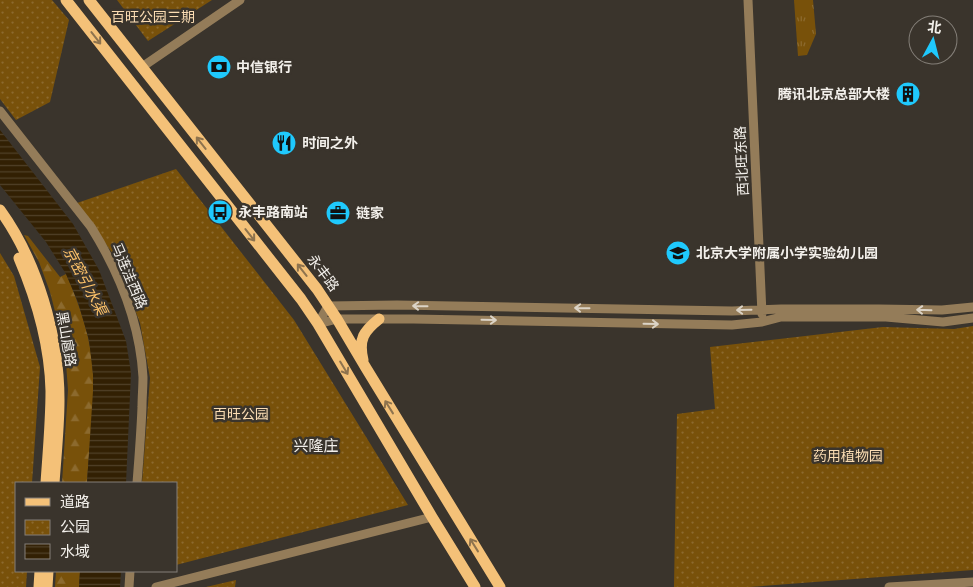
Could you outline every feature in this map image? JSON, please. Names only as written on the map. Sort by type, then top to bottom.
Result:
[{"type":"main road","points":[[66,0],[318,324],[475,587]]},
{"type":"main road","name":"永丰路","points":[[89,0],[317,289],[500,587]]},
{"type":"main road","name":"黑山扈路","points":[[0,210],[14,231],[34,274],[48,316],[54,344],[58,371],[59,399],[54,482]]},
{"type":"main road","name":"黑山扈路","points":[[0,223],[19,258],[30,286],[40,318],[48,358],[51,396],[46,482]]},
{"type":"main road","points":[[366,368],[362,354],[361,339],[367,328],[379,319]]},
{"type":"main road","points":[[38,587],[40,572]]},
{"type":"main road","points":[[47,587],[48,572]]},
{"type":"street","points":[[142,67],[240,0]]},
{"type":"street","name":"西北旺东路","points":[[748,0],[762,322]]},
{"type":"street","name":"马连洼西路","points":[[0,111],[91,228],[110,260],[122,289],[140,350],[143,378],[137,482]]},
{"type":"street","points":[[318,324],[328,306],[397,305],[722,310],[942,310],[973,307]]},
{"type":"street","points":[[318,324],[337,319],[732,325],[762,322],[781,317],[886,317],[943,322],[973,318]]},
{"type":"street","points":[[156,587],[432,517]]},
{"type":"street","points":[[129,587],[130,572]]},
{"type":"street","points":[[889,587],[973,582]]},
{"type":"green space","points":[[0,0],[52,0],[69,20],[50,102],[16,120],[0,99]]},
{"type":"green space","name":"百旺公园三期","points":[[117,0],[212,0],[148,41]]},
{"type":"green space","points":[[794,0],[813,0],[816,34],[807,55],[798,56]]},
{"type":"green space","name":"百旺公园","points":[[176,169],[294,320],[408,505],[178,564],[178,482],[142,482],[150,378],[140,323],[115,257],[77,203]]},
{"type":"green space","points":[[24,235],[28,236],[60,277],[66,274],[88,336],[92,362],[93,416],[87,482],[62,482],[68,390],[66,363],[50,292],[39,262]]},
{"type":"green space","points":[[0,253],[14,276],[40,367],[32,482],[15,482],[15,572],[27,572],[26,587],[0,587]]},
{"type":"green space","name":"药用植物园","points":[[973,326],[973,570],[750,587],[674,587],[677,414],[715,409],[710,347],[883,327],[954,329]]},
{"type":"green space","points":[[56,572],[80,572],[79,587],[55,587]]},
{"type":"green space","points":[[236,580],[235,587],[206,587]]},
{"type":"water","name":"京密引水渠","points":[[0,130],[73,224],[99,270],[126,341],[131,373],[126,482],[87,482],[93,374],[89,340],[78,302],[66,274],[46,242],[0,185]]},
{"type":"water","points":[[80,572],[121,572],[120,587],[79,587]]},
{"type":"place","name":"中信银行","points":[[219,67]]},
{"type":"place","name":"腾讯北京总部大楼","points":[[908,94]]},
{"type":"place","name":"时间之外","points":[[284,143]]},
{"type":"place","name":"永丰路南站","points":[[220,212]]},
{"type":"place","name":"链家","points":[[338,213]]},
{"type":"place","name":"北京大学附属小学实验幼儿园","points":[[678,253]]},
{"type":"district","name":"兴隆庄","points":[[316,446]]}]
